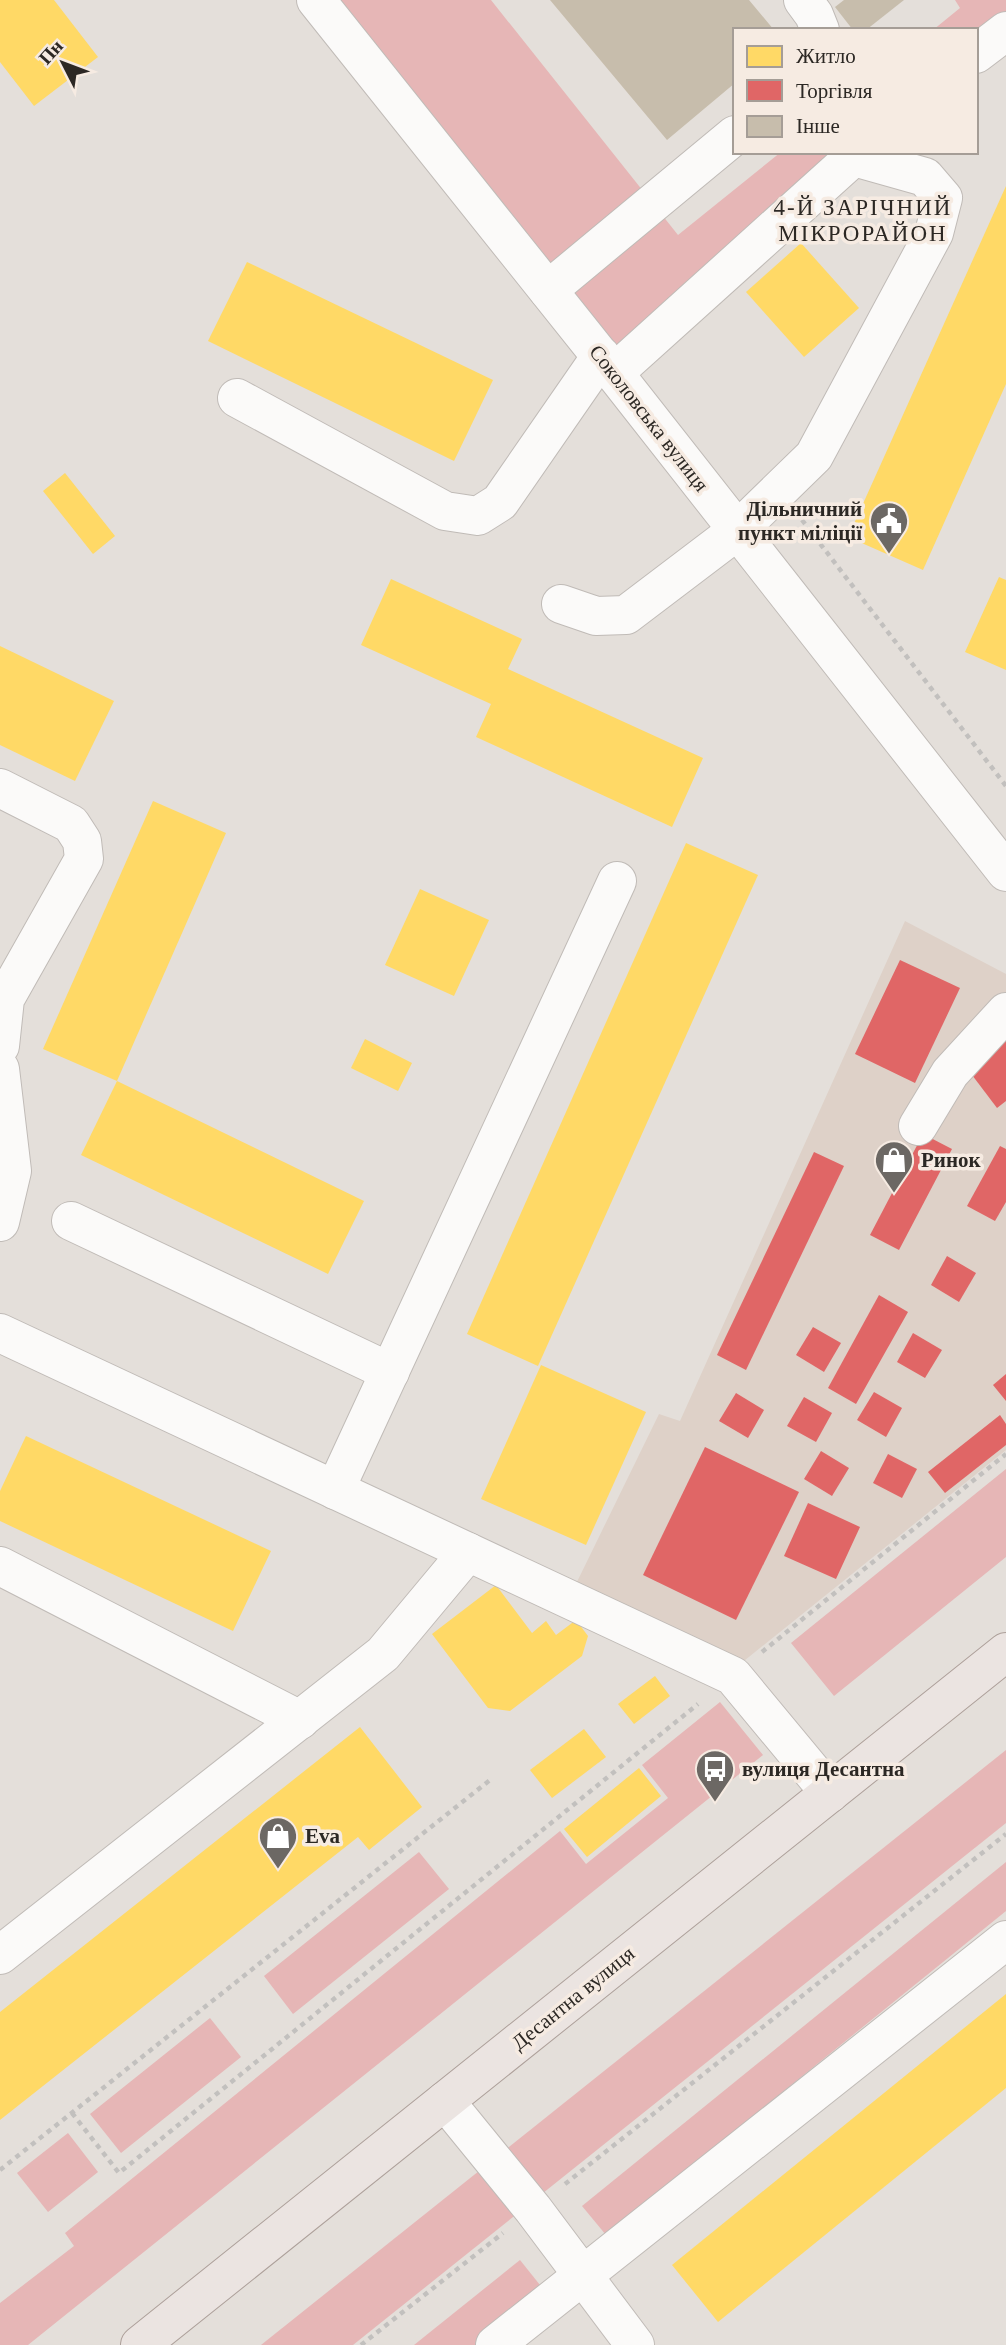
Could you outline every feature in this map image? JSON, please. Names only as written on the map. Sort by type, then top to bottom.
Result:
[{"type":"main road","name":"Десантна вулиця","points":[[140,2345],[1006,1652]]},
{"type":"street","name":"Соколовська вулиця","points":[[316,0],[608,365],[1006,872]]},
{"type":"street","points":[[803,0],[819,28]]},
{"type":"street","points":[[978,52],[1006,30]]},
{"type":"street","points":[[548,290],[733,137]]},
{"type":"street","points":[[237,398],[446,511],[478,516],[500,502],[608,365],[856,154],[925,177],[943,198],[933,233],[814,456],[738,530],[626,615],[596,616],[561,604]]},
{"type":"street","points":[[0,789],[71,824],[82,841],[84,859],[5,999],[0,1046]]},
{"type":"street","points":[[335,1490],[617,881]]},
{"type":"street","points":[[918,1126],[950,1073],[1006,1012]]},
{"type":"street","points":[[0,1069],[12,1171],[0,1222]]},
{"type":"street","points":[[71,1221],[390,1373]]},
{"type":"street","points":[[0,1333],[733,1676],[830,1793]]},
{"type":"street","points":[[0,1955],[383,1654],[468,1552]]},
{"type":"street","points":[[0,1566],[300,1720]]},
{"type":"street","points":[[495,2345],[1006,1940]]},
{"type":"street","points":[[444,2101],[533,2209],[635,2345]]},
{"type":"path","points":[[780,490],[1006,786]]},
{"type":"path","points":[[72,2113],[119,2173],[1006,1454]]},
{"type":"path","points":[[0,2170],[490,1780]]},
{"type":"path","points":[[360,2345],[1006,1835]]},
{"type":"shaded area","points":[[316,0],[491,0],[678,235],[779,154],[857,154],[614,373]]},
{"type":"shaded area","points":[[955,0],[1006,0],[1006,31],[935,28],[960,8]]},
{"type":"shaded area","name":"Ринок","points":[[905,921],[1006,974],[1006,1450],[734,1669],[574,1588],[659,1414],[680,1421]]},
{"type":"shaded area","points":[[1006,1469],[1006,1557],[834,1696],[791,1643]]},
{"type":"shaded area","points":[[720,1702],[763,1755],[28,2345],[0,2345],[0,2303],[74,2246],[65,2233],[560,1831],[586,1864],[668,1798],[642,1765]]},
{"type":"shaded area","points":[[1006,1750],[1006,1823],[353,2345],[261,2345]]},
{"type":"shaded area","points":[[419,1852],[449,1889],[293,2014],[264,1976]]},
{"type":"shaded area","points":[[1006,1862],[1006,1911],[606,2235],[582,2206]]},
{"type":"shaded area","points":[[210,2018],[241,2057],[121,2153],[90,2114]]},
{"type":"shaded area","points":[[68,2133],[98,2172],[48,2212],[17,2173]]},
{"type":"shaded area","points":[[520,2260],[544,2290],[475,2345],[414,2345]]},
{"type":"building: Житло","points":[[0,0],[54,0],[98,57],[34,106],[0,62]]},
{"type":"building: Житло","points":[[1006,186],[1006,384],[923,570],[848,537]]},
{"type":"building: Житло","points":[[801,243],[859,308],[804,357],[746,292]]},
{"type":"building: Житло","points":[[247,262],[493,380],[454,461],[208,341]]},
{"type":"building: Житло","points":[[65,473],[115,536],[93,554],[43,491]]},
{"type":"building: Житло","points":[[999,577],[1006,580],[1006,670],[965,652]]},
{"type":"building: Житло","points":[[391,579],[522,639],[508,669],[703,758],[672,827],[476,737],[491,704],[361,645]]},
{"type":"building: Житло","points":[[0,646],[114,701],[75,781],[0,745]]},
{"type":"building: Житло","points":[[153,801],[226,833],[117,1081],[43,1049]]},
{"type":"building: Житло","points":[[686,843],[758,875],[538,1366],[467,1334]]},
{"type":"building: Житло","points":[[420,889],[489,920],[454,996],[385,965]]},
{"type":"building: Житло","points":[[365,1039],[412,1063],[398,1091],[351,1068]]},
{"type":"building: Житло","points":[[117,1081],[364,1201],[328,1274],[81,1155]]},
{"type":"building: Житло","points":[[541,1365],[646,1412],[586,1545],[481,1499]]},
{"type":"building: Житло","points":[[26,1436],[271,1551],[233,1631],[0,1521],[0,1491]]},
{"type":"building: Житло","points":[[496,1585],[532,1633],[546,1621],[556,1635],[576,1620],[588,1636],[582,1656],[510,1711],[488,1708],[432,1634]]},
{"type":"building: Житло","points":[[655,1676],[670,1696],[634,1724],[618,1704]]},
{"type":"building: Житло","points":[[360,1727],[422,1807],[369,1850],[358,1837],[0,2120],[0,2012]]},
{"type":"building: Житло","points":[[584,1729],[606,1757],[552,1798],[530,1770]]},
{"type":"building: Житло","points":[[639,1768],[661,1796],[587,1857],[564,1829]]},
{"type":"building: Житло","points":[[1006,1994],[1006,2088],[718,2322],[672,2265]]},
{"type":"building: Торгівля","points":[[900,960],[960,988],[915,1083],[855,1054]]},
{"type":"building: Торгівля","points":[[1006,1038],[1006,1101],[997,1108],[966,1067]]},
{"type":"building: Торгівля","points":[[923,1134],[952,1149],[899,1250],[870,1235]]},
{"type":"building: Торгівля","points":[[1000,1146],[1006,1149],[1006,1202],[995,1221],[967,1206]]},
{"type":"building: Торгівля","points":[[814,1152],[844,1166],[746,1370],[717,1355]]},
{"type":"building: Торгівля","points":[[947,1256],[976,1273],[959,1302],[931,1285]]},
{"type":"building: Торгівля","points":[[879,1295],[908,1312],[856,1404],[828,1388]]},
{"type":"building: Торгівля","points":[[813,1327],[841,1343],[824,1372],[796,1355]]},
{"type":"building: Торгівля","points":[[913,1333],[942,1350],[925,1378],[897,1362]]},
{"type":"building: Торгівля","points":[[1006,1374],[1006,1401],[993,1385]]},
{"type":"building: Торгівля","points":[[874,1392],[902,1408],[886,1437],[857,1420]]},
{"type":"building: Торгівля","points":[[736,1393],[764,1410],[748,1438],[719,1421]]},
{"type":"building: Торгівля","points":[[804,1397],[832,1413],[816,1442],[787,1426]]},
{"type":"building: Торгівля","points":[[1000,1415],[1006,1424],[1006,1445],[945,1493],[928,1472]]},
{"type":"building: Торгівля","points":[[705,1447],[799,1492],[736,1620],[643,1575]]},
{"type":"building: Торгівля","points":[[821,1451],[849,1468],[832,1496],[804,1479]]},
{"type":"building: Торгівля","points":[[888,1454],[917,1469],[902,1498],[873,1483]]},
{"type":"building: Торгівля","points":[[808,1503],[860,1527],[836,1579],[784,1556]]},
{"type":"building: Інше","points":[[550,0],[749,0],[772,28],[733,28],[733,85],[667,140]]},
{"type":"building: Інше","points":[[844,0],[904,0],[869,28],[851,28],[835,7]]},
{"type":"place","name":"Дільничний пункт міліції","points":[[889,555]]},
{"type":"place","name":"Ринок","points":[[894,1194]]},
{"type":"place","name":"вулиця Десантна","points":[[715,1803]]},
{"type":"place","name":"Eva","points":[[278,1870]]},
{"type":"district","name":"4-Й ЗАРІЧНИЙ МІКРОРАЙОН","points":[[863,220]]}]
